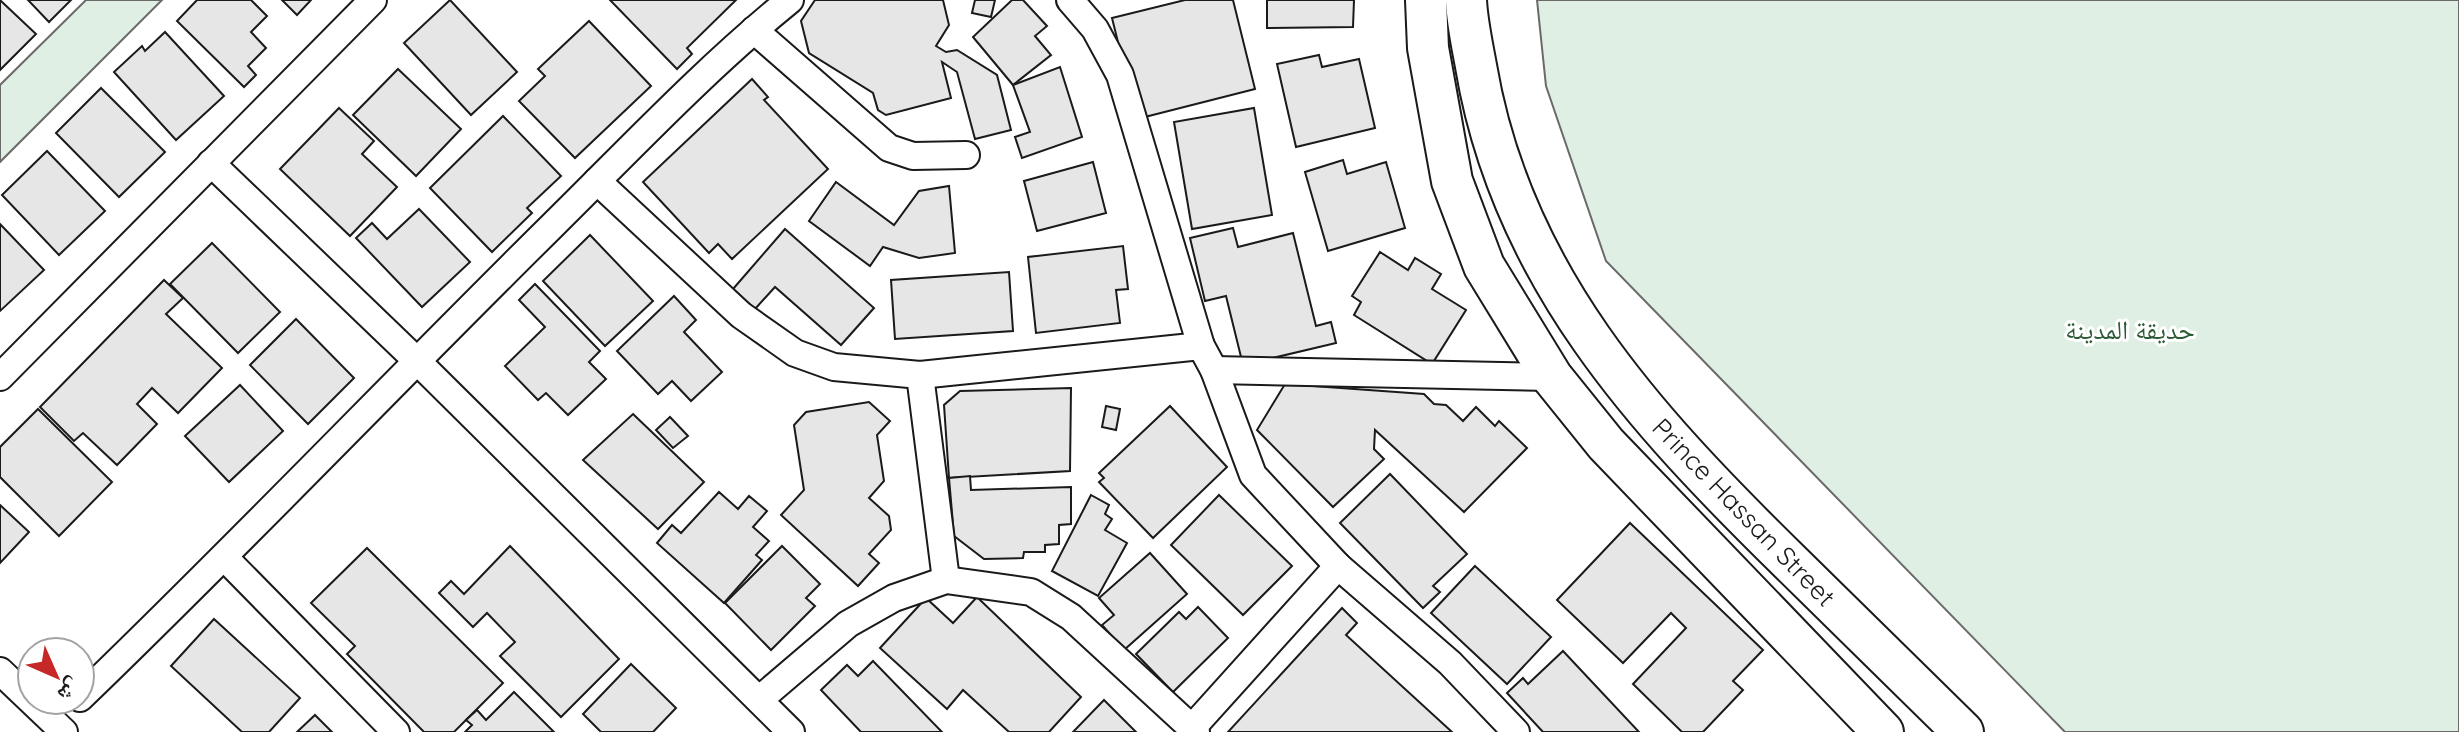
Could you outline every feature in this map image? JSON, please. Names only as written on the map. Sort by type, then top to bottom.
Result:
[{"type":"main road","name":"Prince Hassan Street","points":[[1426,0],[1428,48],[1452,181],[1484,266],[1552,377],[1606,444],[1883,732]]},
{"type":"main road","name":"Prince Hassan Street","points":[[1466,0],[1486,124],[1520,220],[1571,312],[1616,376],[1694,468],[1963,732]]},
{"type":"street","points":[[0,377],[373,0]]},
{"type":"street","points":[[96,683],[225,558],[416,360],[597,181],[754,30],[790,0]]},
{"type":"street","points":[[1070,0],[1095,29],[1120,75],[1201,346],[1214,370],[1253,475],[1338,566],[1450,663],[1516,732]]},
{"type":"street","points":[[754,30],[889,148],[913,156],[966,155]]},
{"type":"street","points":[[211,163],[416,360],[791,732]]},
{"type":"street","points":[[597,181],[741,315],[795,353],[834,367],[920,375],[1201,346]]},
{"type":"street","points":[[1214,370],[1552,377]]},
{"type":"street","points":[[920,375],[946,580]]},
{"type":"street","points":[[225,558],[396,732]]},
{"type":"street","points":[[760,699],[848,624],[894,598],[946,580],[1031,592],[1071,617],[1194,730],[1338,566]]},
{"type":"street","points":[[0,671],[59,727]]},
{"type":"green space","points":[[86,0],[162,0],[0,162],[0,85]]},
{"type":"green space","name":"حديقة المدينة","points":[[1537,0],[2459,0],[2459,732],[2065,732],[1606,261],[1546,86]]},
{"type":"building","points":[[0,0],[36,34],[0,70]]},
{"type":"building","points":[[28,0],[71,0],[49,22]]},
{"type":"building","points":[[197,0],[251,0],[267,16],[251,32],[266,48],[248,66],[256,75],[244,87],[177,21]]},
{"type":"building","points":[[282,0],[311,0],[297,15]]},
{"type":"building","points":[[450,0],[517,72],[471,115],[404,43]]},
{"type":"building","points":[[610,0],[736,0],[687,48],[692,54],[677,69]]},
{"type":"building","points":[[815,0],[943,0],[949,25],[936,46],[946,52],[957,50],[997,75],[1011,130],[975,139],[957,72],[942,62],[951,98],[886,115],[878,110],[873,93],[809,53],[801,21]]},
{"type":"building","points":[[975,0],[995,0],[991,17],[972,13]]},
{"type":"building","points":[[1012,0],[1023,0],[1047,26],[1035,36],[1051,55],[1013,85],[973,37]]},
{"type":"building","points":[[1185,0],[1233,0],[1255,89],[1137,119],[1112,18]]},
{"type":"building","points":[[1267,0],[1354,0],[1353,27],[1267,28]]},
{"type":"building","points":[[589,21],[651,86],[575,158],[519,101],[545,76],[538,69]]},
{"type":"building","points":[[165,32],[224,96],[176,140],[114,72],[142,46],[145,51]]},
{"type":"building","points":[[1319,55],[1322,67],[1359,59],[1375,128],[1296,147],[1277,64]]},
{"type":"building","points":[[1060,67],[1082,137],[1022,158],[1015,137],[1030,132],[1013,85]]},
{"type":"building","points":[[398,69],[461,129],[416,176],[353,115]]},
{"type":"building","points":[[752,79],[768,97],[764,100],[828,169],[732,259],[718,244],[709,253],[643,182]]},
{"type":"building","points":[[101,88],[165,152],[119,197],[56,133]]},
{"type":"building","points":[[339,108],[374,141],[362,154],[397,187],[350,236],[280,169]]},
{"type":"building","points":[[1254,108],[1272,215],[1192,229],[1174,122]]},
{"type":"building","points":[[503,116],[561,176],[527,208],[532,213],[492,252],[430,188]]},
{"type":"building","points":[[47,151],[105,211],[59,255],[2,195]]},
{"type":"building","points":[[1343,160],[1347,174],[1386,162],[1405,228],[1328,251],[1305,172]]},
{"type":"building","points":[[1093,162],[1106,213],[1037,231],[1024,181]]},
{"type":"building","points":[[836,182],[894,225],[919,191],[949,186],[955,253],[919,258],[883,247],[870,266],[809,221]]},
{"type":"building","points":[[419,209],[470,262],[422,307],[356,238],[372,223],[387,239]]},
{"type":"building","points":[[0,224],[44,270],[0,311]]},
{"type":"building","points":[[1233,228],[1238,247],[1293,233],[1316,326],[1331,322],[1336,343],[1243,365],[1226,296],[1205,301],[1190,238]]},
{"type":"building","points":[[785,229],[874,308],[841,345],[775,287],[755,309],[733,289]]},
{"type":"building","points":[[590,235],[653,301],[605,346],[543,281]]},
{"type":"building","points":[[212,243],[280,312],[238,353],[170,284]]},
{"type":"building","points":[[1123,246],[1128,289],[1116,290],[1120,323],[1036,333],[1028,257]]},
{"type":"building","points":[[1380,252],[1408,270],[1415,258],[1441,274],[1432,289],[1466,310],[1432,364],[1354,315],[1361,302],[1352,296]]},
{"type":"building","points":[[1009,272],[1013,331],[895,339],[891,280]]},
{"type":"building","points":[[164,280],[183,298],[166,314],[222,368],[178,413],[152,388],[137,404],[157,424],[117,465],[83,433],[74,441],[40,407]]},
{"type":"building","points":[[535,284],[600,351],[589,362],[606,379],[568,415],[546,393],[538,400],[505,366],[545,327],[519,300]]},
{"type":"building","points":[[674,296],[696,320],[684,332],[722,372],[691,401],[672,381],[658,394],[617,351]]},
{"type":"building","points":[[296,319],[354,378],[308,424],[250,365]]},
{"type":"building","points":[[1285,384],[1424,394],[1434,404],[1446,405],[1463,421],[1476,407],[1495,426],[1499,421],[1527,448],[1464,512],[1375,430],[1374,449],[1384,459],[1333,507],[1257,430]]},
{"type":"building","points":[[240,385],[283,431],[229,482],[185,436]]},
{"type":"building","points":[[1071,388],[1070,471],[949,478],[944,405],[960,391]]},
{"type":"building","points":[[869,402],[890,421],[877,435],[884,481],[869,498],[889,516],[891,530],[869,554],[879,563],[858,586],[781,515],[804,490],[794,425],[806,412]]},
{"type":"building","points":[[1106,406],[1120,409],[1116,430],[1102,427]]},
{"type":"building","points":[[1170,406],[1227,467],[1153,538],[1099,482],[1104,478],[1099,473]]},
{"type":"building","points":[[38,409],[112,482],[59,536],[0,477],[0,447]]},
{"type":"building","points":[[633,414],[704,482],[658,529],[583,460]]},
{"type":"building","points":[[670,417],[688,436],[673,448],[656,430]]},
{"type":"building","points":[[1390,474],[1467,554],[1433,586],[1440,592],[1423,608],[1340,523]]},
{"type":"building","points":[[970,476],[971,490],[1071,487],[1071,524],[1059,525],[1059,544],[1045,545],[1045,552],[1024,552],[1023,558],[984,559],[954,536],[949,478]]},
{"type":"building","points":[[719,492],[738,509],[749,496],[767,511],[753,527],[769,541],[756,555],[762,560],[724,603],[657,543],[672,525],[681,533]]},
{"type":"building","points":[[1091,495],[1109,505],[1105,514],[1112,519],[1105,530],[1127,543],[1098,596],[1052,571]]},
{"type":"building","points":[[1219,495],[1292,566],[1243,615],[1171,545]]},
{"type":"building","points":[[0,505],[29,532],[0,563]]},
{"type":"building","points":[[1630,523],[1763,650],[1733,681],[1743,690],[1703,732],[1682,732],[1633,684],[1686,628],[1671,613],[1623,663],[1557,600]]},
{"type":"building","points":[[510,546],[619,659],[561,717],[500,656],[515,642],[487,613],[473,627],[439,593],[451,581],[464,594]]},
{"type":"building","points":[[782,546],[820,584],[806,598],[815,606],[771,650],[725,603]]},
{"type":"building","points":[[367,548],[503,683],[454,732],[424,732],[347,654],[355,646],[311,603]]},
{"type":"building","points":[[1150,553],[1187,594],[1124,650],[1102,625],[1114,615],[1099,598]]},
{"type":"building","points":[[1475,566],[1551,637],[1507,684],[1431,613]]},
{"type":"building","points":[[977,597],[1081,697],[1049,732],[1009,732],[963,690],[947,709],[880,648],[926,598],[953,623]]},
{"type":"building","points":[[1198,607],[1228,638],[1173,692],[1136,654],[1179,612],[1186,619]]},
{"type":"building","points":[[1342,608],[1357,623],[1346,635],[1452,732],[1228,732]]},
{"type":"building","points":[[214,619],[300,698],[269,732],[242,732],[171,666]]},
{"type":"building","points":[[1563,651],[1639,732],[1543,732],[1507,693],[1523,678],[1528,684]]},
{"type":"building","points":[[873,661],[942,732],[861,732],[821,690],[847,665],[858,676]]},
{"type":"building","points":[[631,664],[676,708],[653,732],[601,732],[583,714]]},
{"type":"building","points":[[514,692],[554,732],[465,732],[472,725],[466,720],[477,710],[486,720]]},
{"type":"building","points":[[1104,700],[1136,732],[1073,732]]},
{"type":"building","points":[[315,715],[332,732],[297,732]]}]
